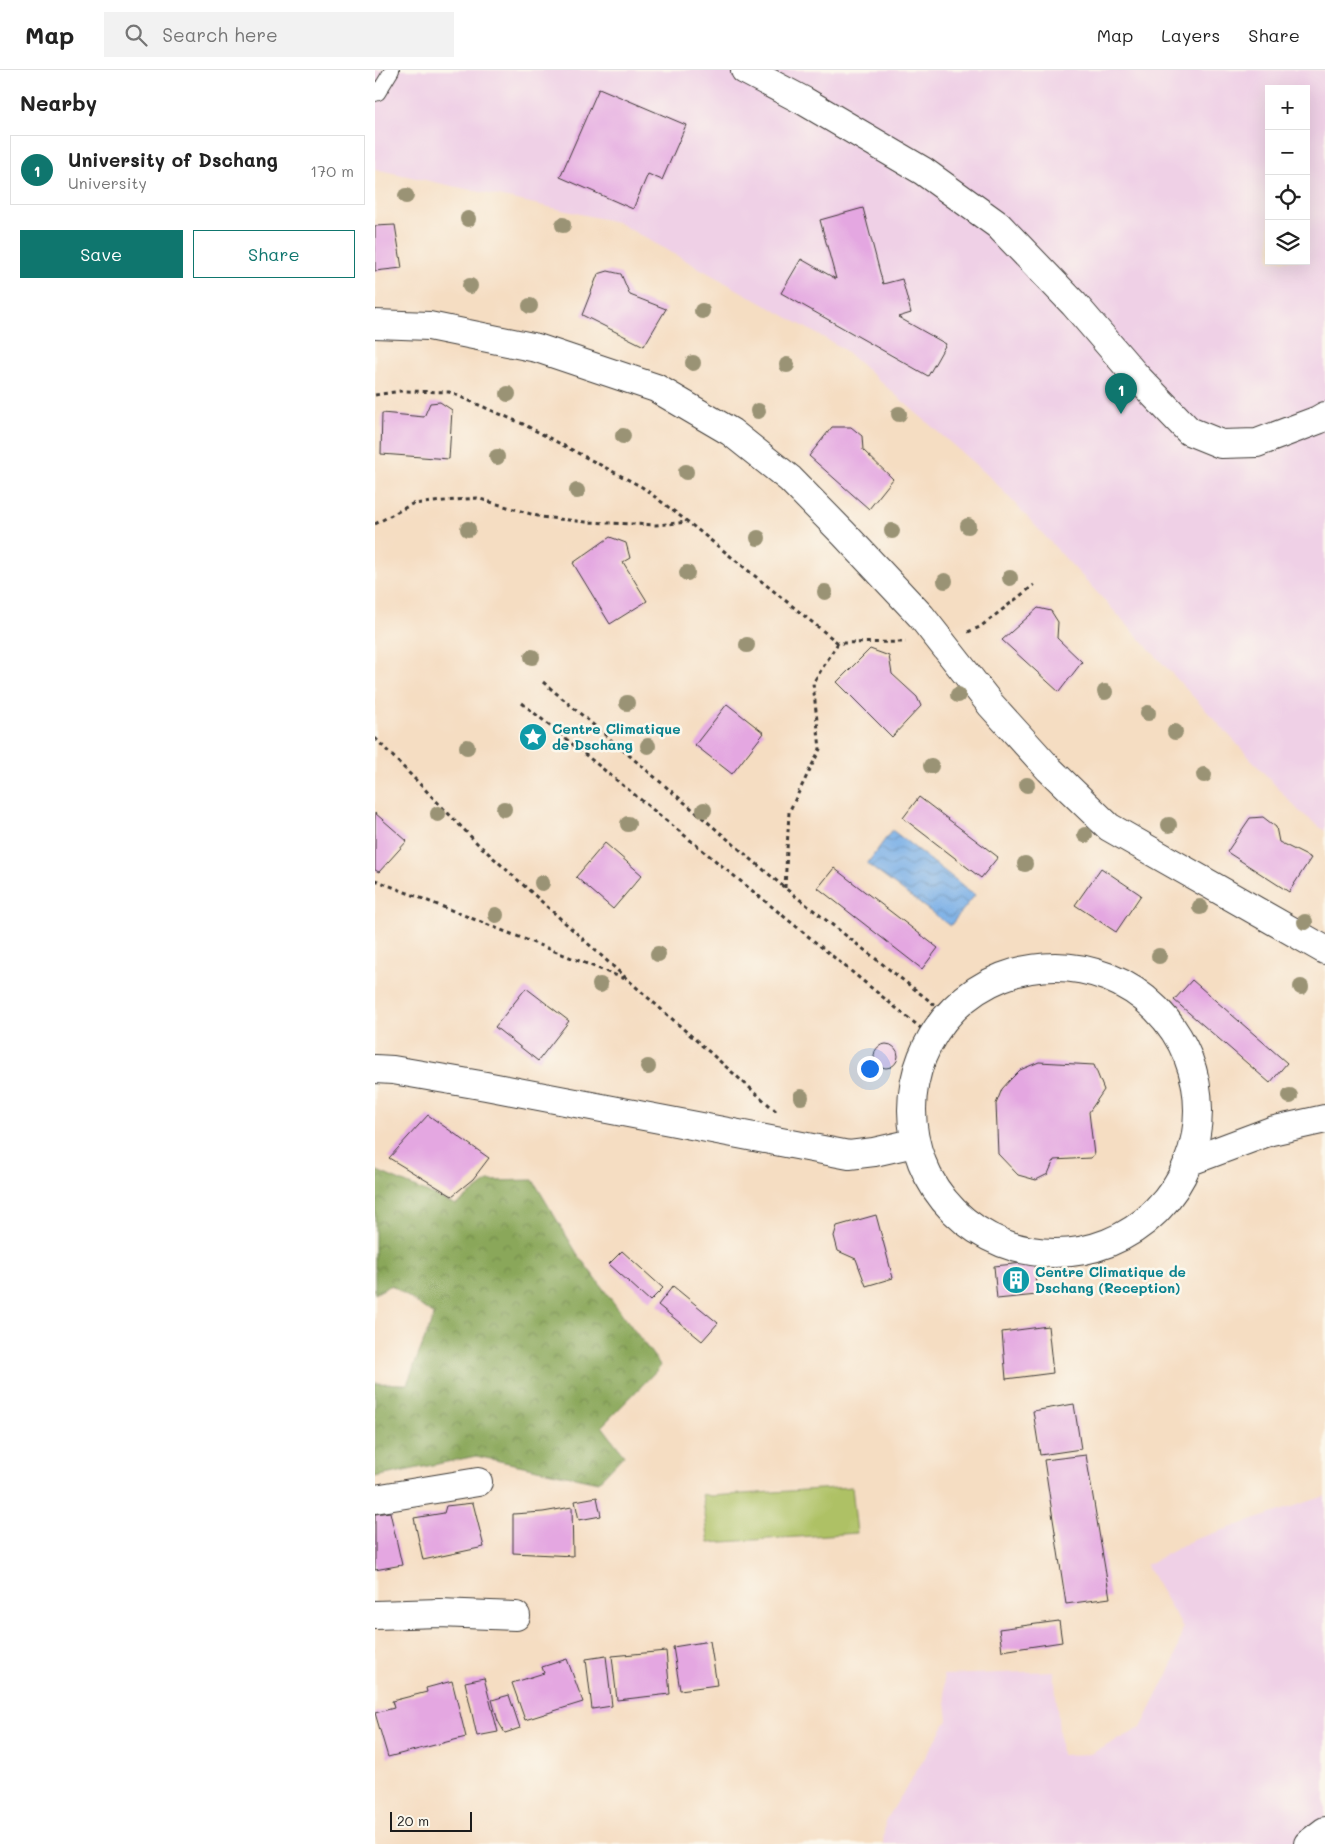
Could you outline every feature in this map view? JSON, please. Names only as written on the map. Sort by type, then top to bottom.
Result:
[{"type":"street","points":[[745,70],[804,102],[923,172],[998,224],[1074,304],[1136,376],[1189,431],[1221,444],[1257,442],[1325,416]]},
{"type":"street","points":[[375,324],[429,326],[537,348],[656,388],[731,432],[790,479],[845,534],[902,596],[991,705],[1049,768],[1109,827],[1325,950]]},
{"type":"street","points":[[1058,967],[1097,973],[1132,990],[1161,1012],[1181,1044],[1196,1078],[1198,1115],[1193,1152],[1177,1187],[1153,1216],[1122,1236],[1087,1250],[1049,1252],[1012,1248],[979,1232],[949,1209],[927,1181],[913,1143],[913,1107],[918,1068],[933,1038],[949,1016],[956,1005],[985,985],[1022,970],[1058,967]]},
{"type":"street","points":[[375,1069],[393,1070],[505,1089],[849,1155],[874,1152],[913,1143]]},
{"type":"street","points":[[1188,1162],[1271,1132],[1325,1119]]},
{"type":"street","points":[[375,1499],[478,1482]]},
{"type":"street","points":[[375,1615],[439,1613],[516,1616]]},
{"type":"street","points":[[1308,1844],[1325,1831]]},
{"type":"lane","points":[[375,94],[378,93],[392,70]]},
{"type":"path","points":[[375,395],[401,391],[449,392],[523,424],[642,487],[689,522],[838,643],[941,642],[980,627],[1034,585]]},
{"type":"path","points":[[375,524],[412,504],[477,498],[541,517],[656,525],[689,522]]},
{"type":"path","points":[[785,888],[789,812],[820,749],[813,683],[838,643]]},
{"type":"path","points":[[543,682],[785,888],[949,1016]]},
{"type":"path","points":[[522,703],[933,1038]]},
{"type":"path","points":[[375,738],[477,843],[627,980],[783,1117]]},
{"type":"path","points":[[375,880],[627,980]]},
{"type":"shaded area","points":[[375,70],[1325,70],[1325,831],[1299,811],[993,480],[842,348],[617,222],[375,169]]},
{"type":"shaded area","points":[[1325,1496],[1325,1844],[883,1844],[885,1822],[948,1720],[943,1675],[1054,1671],[1061,1755],[1090,1754],[1141,1728],[1173,1664],[1183,1628],[1146,1565],[1193,1540]]},
{"type":"green space","points":[[375,1170],[456,1205],[488,1181],[533,1180],[578,1255],[661,1366],[602,1426],[624,1455],[598,1482],[476,1456],[375,1477],[375,1383],[407,1384],[434,1315],[391,1285],[375,1294]]},
{"type":"green space","points":[[852,1487],[857,1533],[709,1543],[702,1494],[711,1496]]},
{"type":"water","points":[[892,830],[975,895],[950,926],[867,864]]},
{"type":"building","points":[[599,88],[686,125],[662,180],[648,174],[633,209],[560,177]]},
{"type":"building","points":[[863,208],[883,284],[902,279],[911,313],[898,317],[946,344],[928,376],[781,293],[801,259],[836,279],[820,220]]},
{"type":"building","points":[[395,225],[402,268],[375,271],[375,226]]},
{"type":"building","points":[[608,271],[621,274],[630,295],[666,309],[644,346],[582,315],[598,274]]},
{"type":"building","points":[[440,402],[452,410],[449,459],[381,454],[382,413],[424,417],[430,403]]},
{"type":"building","points":[[832,427],[851,427],[862,436],[863,450],[893,479],[869,509],[809,456]]},
{"type":"building","points":[[610,537],[626,543],[630,558],[623,562],[647,601],[610,624],[573,563]]},
{"type":"building","points":[[1038,608],[1051,611],[1058,622],[1057,638],[1082,662],[1059,692],[1002,640]]},
{"type":"building","points":[[870,649],[889,656],[892,674],[917,697],[921,706],[892,737],[837,682]]},
{"type":"building","points":[[727,704],[764,733],[732,774],[695,745]]},
{"type":"building","points":[[919,797],[998,857],[981,878],[903,818]]},
{"type":"building","points":[[375,813],[407,841],[379,872],[375,870]]},
{"type":"building","points":[[1263,817],[1276,827],[1279,842],[1311,858],[1289,892],[1227,852],[1250,818]]},
{"type":"building","points":[[605,843],[642,875],[613,909],[576,877]]},
{"type":"building","points":[[834,868],[938,948],[922,969],[818,888]]},
{"type":"building","points":[[1101,868],[1141,895],[1116,932],[1075,905]]},
{"type":"building","points":[[1192,980],[1287,1063],[1270,1083],[1174,1000]]},
{"type":"building","points":[[526,988],[569,1021],[538,1061],[495,1027]]},
{"type":"building","points":[[886,1044],[891,1045],[897,1051],[897,1061],[891,1067],[886,1068],[881,1067],[875,1061],[874,1056],[875,1051],[881,1045]]},
{"type":"building","points":[[1039,1062],[1094,1065],[1104,1090],[1089,1112],[1094,1155],[1090,1158],[1054,1160],[1048,1174],[1036,1180],[1018,1175],[998,1154],[996,1104],[1002,1089],[1020,1070]]},
{"type":"building","points":[[428,1115],[489,1158],[473,1179],[452,1196],[389,1158]]},
{"type":"building","points":[[876,1215],[893,1278],[866,1286],[856,1259],[838,1251],[834,1236],[837,1226]]},
{"type":"building","points":[[622,1251],[663,1288],[650,1301],[609,1264]]},
{"type":"building","name":"Centre Climatique de Dschang (Reception)","points":[[1034,1262],[1037,1295],[997,1299],[994,1266]]},
{"type":"building","points":[[673,1286],[718,1323],[702,1341],[658,1305]]},
{"type":"building","points":[[1048,1326],[1053,1373],[1006,1379],[1002,1332]]},
{"type":"building","points":[[1074,1404],[1081,1449],[1040,1455],[1033,1411]]},
{"type":"building","points":[[1086,1455],[1110,1598],[1066,1604],[1044,1460]]},
{"type":"building","points":[[597,1497],[601,1516],[579,1520],[575,1501]]},
{"type":"building","points":[[473,1503],[484,1547],[423,1560],[414,1518],[444,1513],[446,1506]]},
{"type":"building","points":[[572,1507],[573,1556],[513,1553],[513,1514],[543,1512]]},
{"type":"building","points":[[390,1512],[402,1565],[375,1570],[375,1514]]},
{"type":"building","points":[[1059,1621],[1062,1642],[1002,1651],[999,1629]]},
{"type":"building","points":[[710,1641],[717,1685],[680,1690],[673,1647]]},
{"type":"building","points":[[666,1651],[670,1694],[617,1700],[612,1656]]},
{"type":"building","points":[[606,1656],[612,1706],[592,1709],[586,1659]]},
{"type":"building","points":[[567,1659],[583,1702],[525,1720],[512,1683],[544,1673],[542,1667]]},
{"type":"building","points":[[484,1678],[498,1732],[477,1736],[465,1682]]},
{"type":"building","points":[[452,1681],[466,1737],[388,1757],[375,1713],[394,1708],[392,1701],[427,1692],[426,1688]]},
{"type":"building","points":[[509,1695],[520,1728],[505,1733],[498,1721],[492,1700]]},
{"type":"place","name":"University of Dschang","points":[[1121,414]]},
{"type":"place","name":"Centre Climatique de Dschang","points":[[533,737]]},
{"type":"place","name":"Centre Climatique de Dschang (Reception)","points":[[1016,1280]]}]
